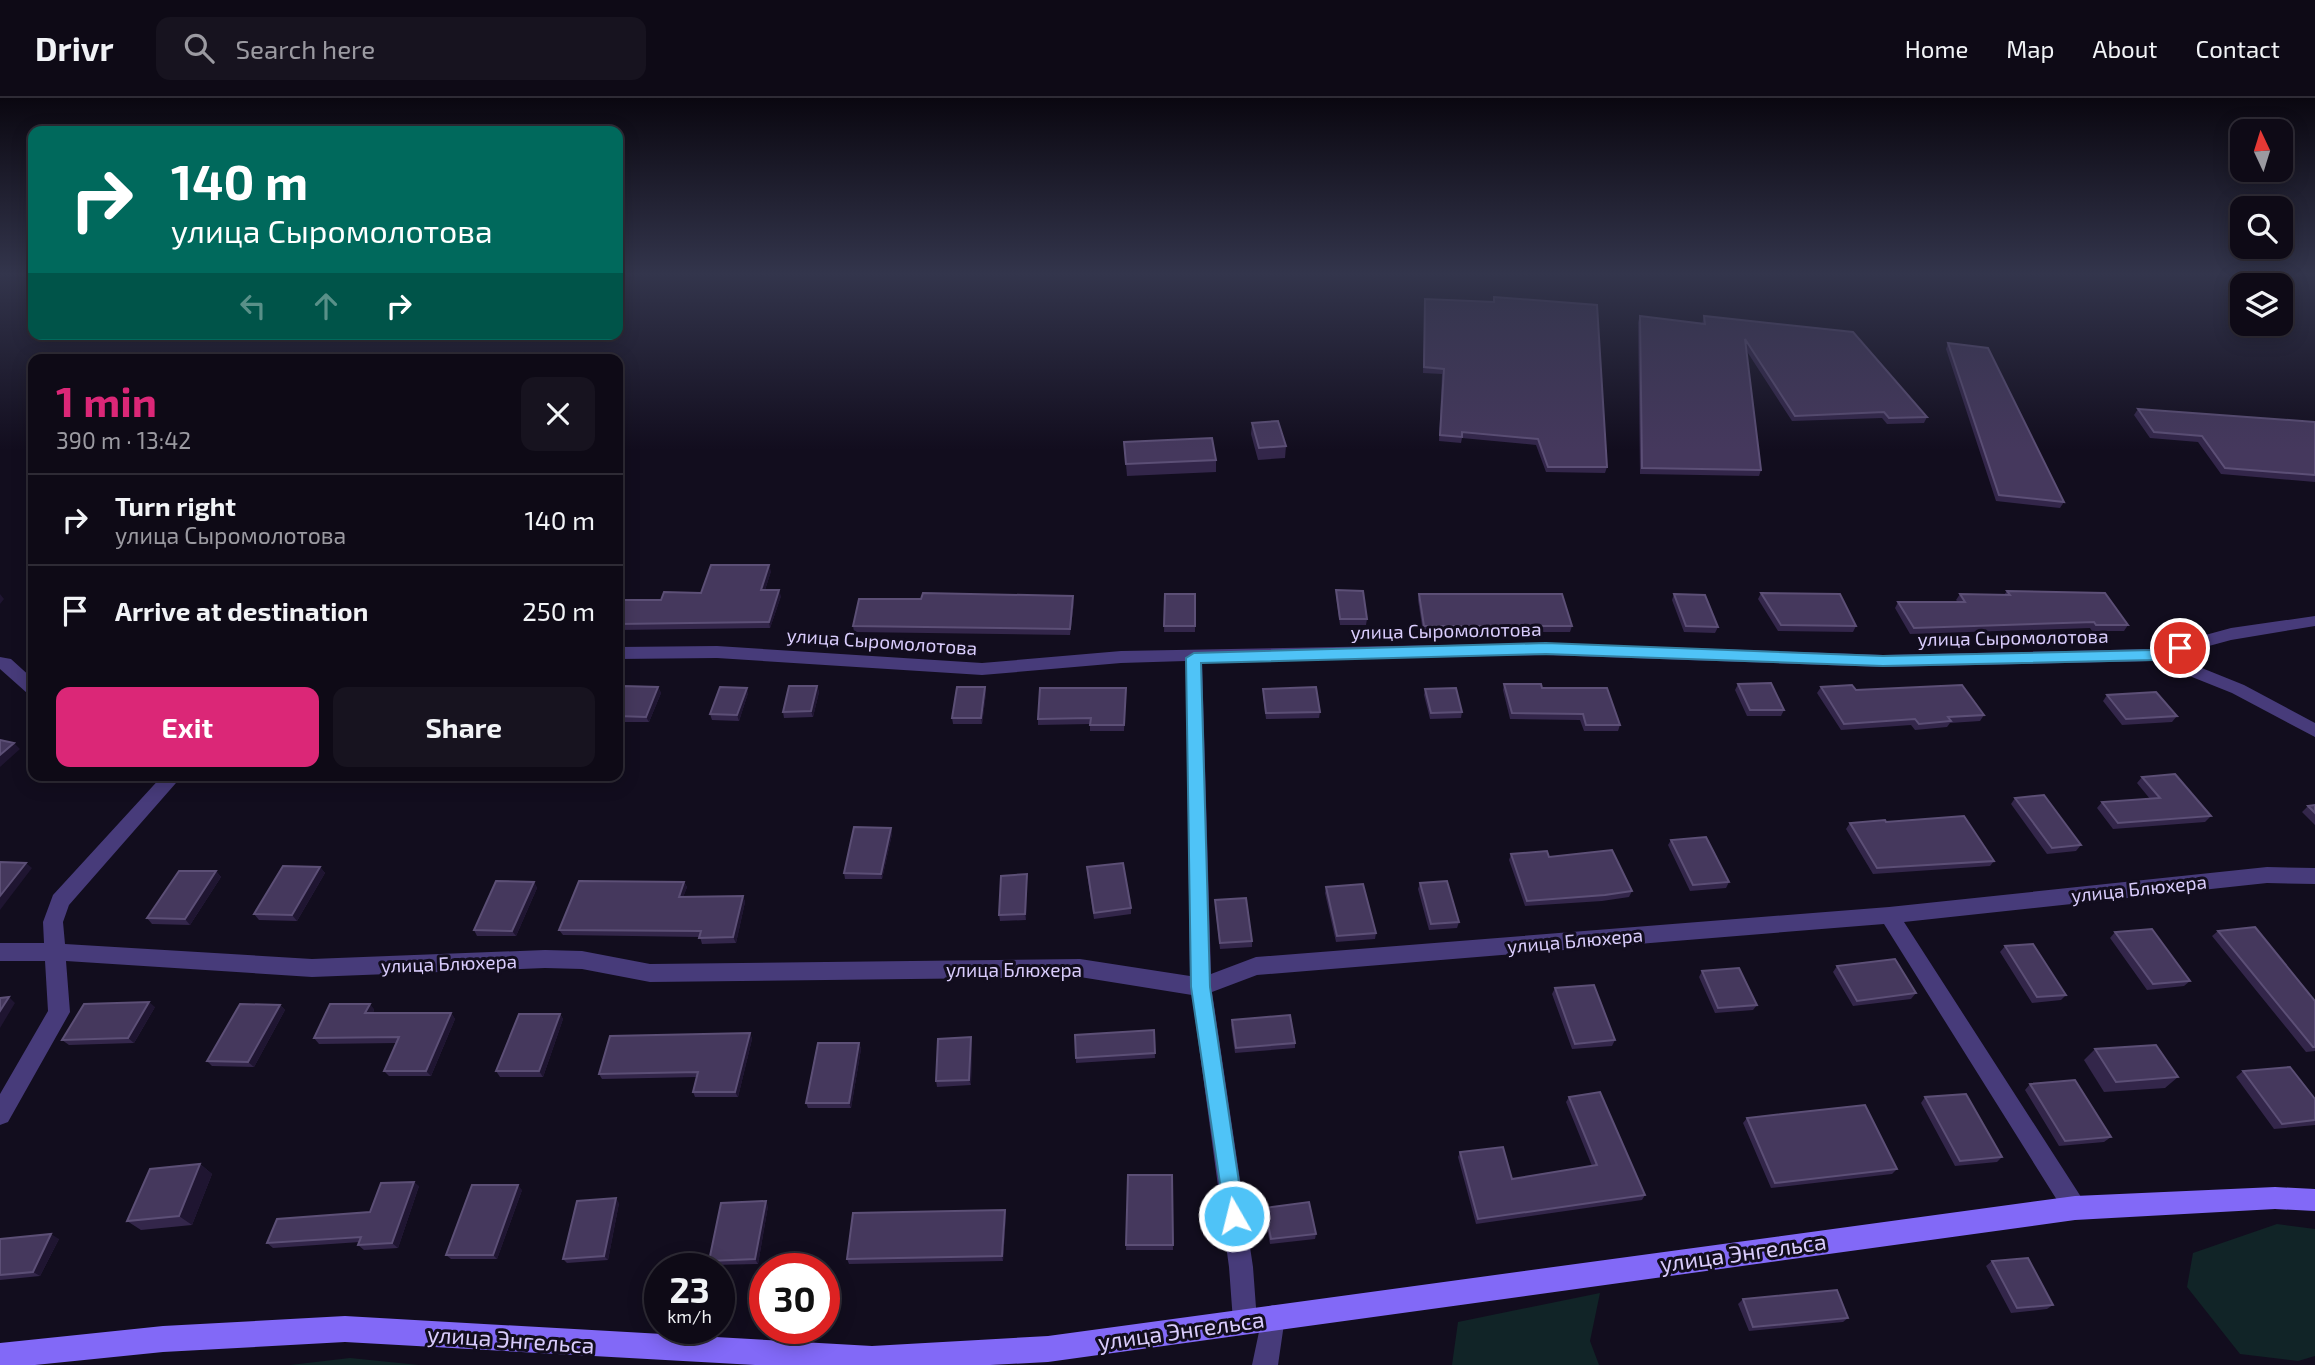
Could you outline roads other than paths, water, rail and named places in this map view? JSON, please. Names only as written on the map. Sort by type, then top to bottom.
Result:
[{"type":"main road","name":"улица Энгельса","points":[[0,1356],[163,1339],[345,1329],[872,1359],[1048,1349],[2075,1208],[2275,1198],[2315,1200]]},
{"type":"street","name":"улица Сыромолотова","points":[[623,653],[717,652],[982,669],[1121,657],[1194,658],[1546,649],[1838,661],[2154,655],[2231,634],[2315,621]]},
{"type":"street","points":[[2154,655],[2238,689],[2315,731]]},
{"type":"street","points":[[1194,658],[1201,987],[1241,1267],[1245,1321]]},
{"type":"street","points":[[0,663],[5,663],[28,684]]},
{"type":"street","points":[[0,1115],[59,1012],[53,922],[60,901],[168,781]]},
{"type":"street","name":"улица Блюхера","points":[[0,952],[54,951],[312,968],[545,959],[582,960],[650,973],[1080,968],[1201,987],[1256,966],[1889,915],[2267,875],[2315,876]]},
{"type":"street","points":[[1889,915],[2075,1208]]},
{"type":"street","points":[[1265,1365],[1273,1317]]}]
